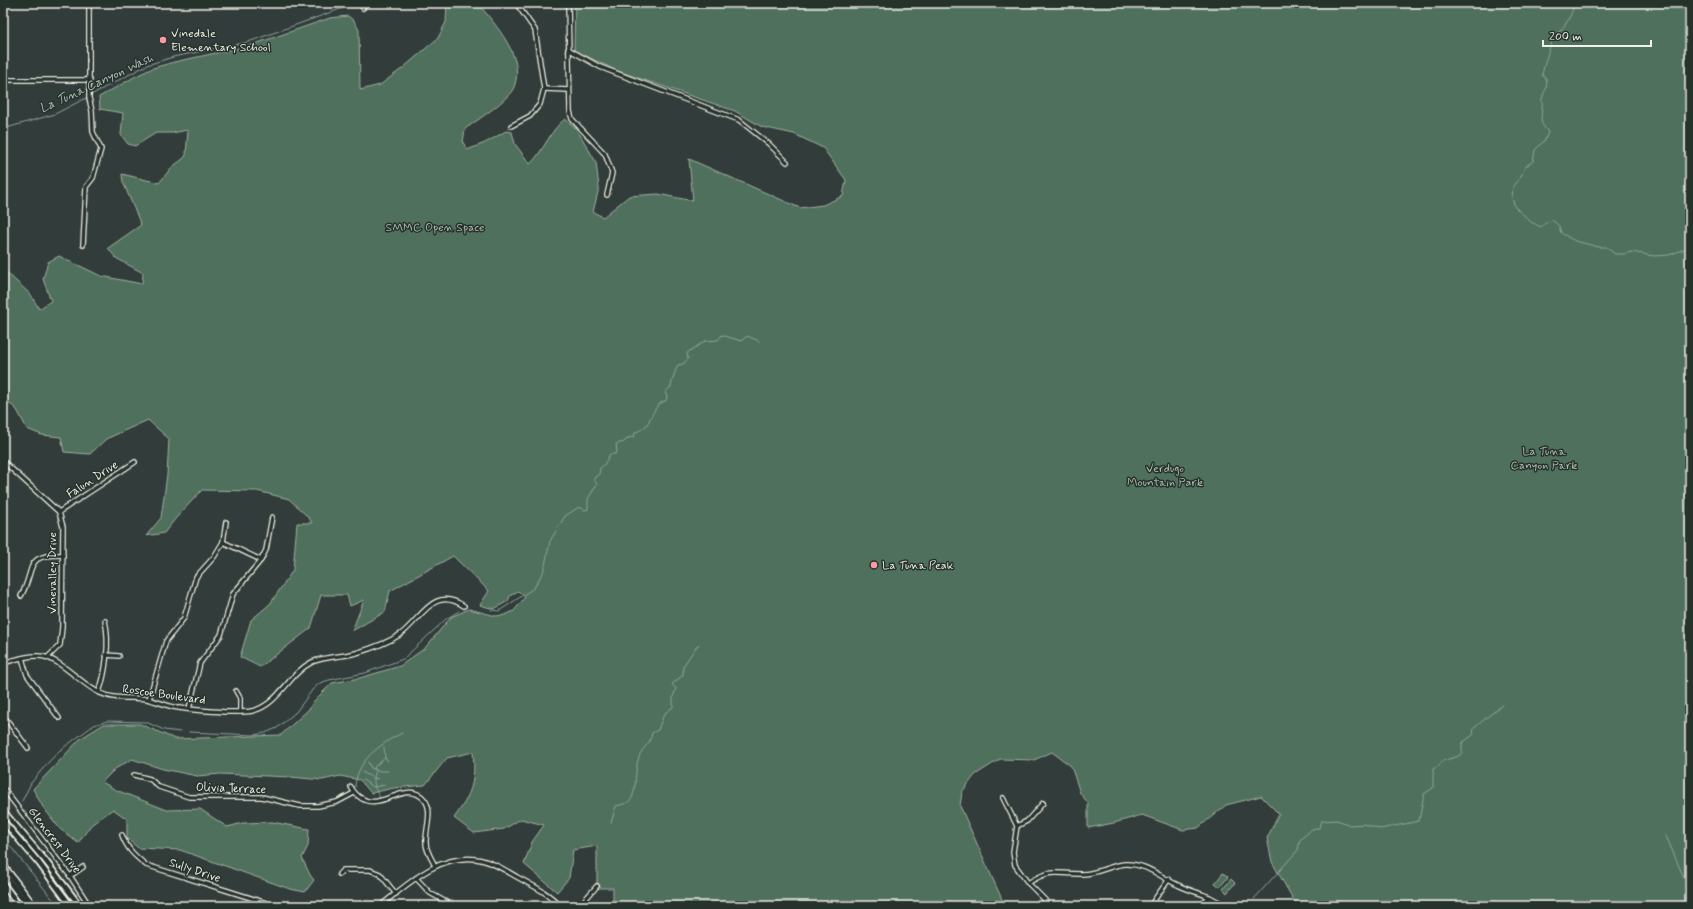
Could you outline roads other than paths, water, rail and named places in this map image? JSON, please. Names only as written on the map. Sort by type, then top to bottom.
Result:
[{"type":"highway","points":[[3,865],[34,906]]},
{"type":"highway","points":[[3,873],[28,906]]},
{"type":"highway","points":[[3,877],[24,906]]},
{"type":"highway","points":[[3,884],[19,906]]},
{"type":"main road","points":[[3,812],[40,854],[80,906]]},
{"type":"main road","points":[[3,821],[39,863],[71,906]]},
{"type":"street","points":[[84,245],[86,187],[93,178],[101,149],[93,132],[92,111],[89,96],[89,3]]},
{"type":"street","points":[[511,126],[530,116],[540,104],[544,89],[535,30],[516,3]]},
{"type":"street","points":[[568,3],[569,90],[572,119],[605,154],[612,173],[607,195]]},
{"type":"street","points":[[568,49],[600,67],[739,120],[769,144],[787,162]]},
{"type":"street","points":[[3,80],[90,80]]},
{"type":"street","points":[[544,89],[569,90]]},
{"type":"street","points":[[3,461],[59,512]]},
{"type":"street","name":"Falun Drive","points":[[59,512],[136,462]]},
{"type":"street","name":"Vinevalley Drive","points":[[48,657],[60,645],[62,628],[63,555],[62,527],[59,512]]},
{"type":"street","points":[[189,709],[200,663],[220,635],[233,594],[261,560],[266,550],[272,517]]},
{"type":"street","points":[[149,700],[166,640],[184,618],[196,577],[214,557],[223,542],[226,522]]},
{"type":"street","points":[[223,542],[261,560]]},
{"type":"street","points":[[21,596],[32,564],[36,558],[48,554],[63,555]]},
{"type":"street","name":"Roscoe Boulevard","points":[[48,657],[99,692],[114,698],[149,700],[173,707],[189,709],[240,712],[252,711],[271,701],[298,672],[312,662],[324,658],[356,653],[387,641],[400,634],[437,601],[447,598],[456,600],[464,606]]},
{"type":"street","points":[[99,692],[104,679],[107,630],[105,621]]},
{"type":"street","points":[[106,655],[119,656]]},
{"type":"street","points":[[3,663],[22,658],[39,656],[48,657]]},
{"type":"street","points":[[22,658],[27,675],[59,718]]},
{"type":"street","points":[[236,691],[240,698],[240,712]]},
{"type":"street","points":[[3,715],[28,748]]},
{"type":"street","name":"Olivia Terrace","points":[[134,775],[150,779],[159,787],[189,797],[262,797],[300,806],[318,806],[337,802],[354,793]]},
{"type":"street","points":[[351,787],[354,793],[364,800],[374,803],[407,792],[422,797],[427,804],[428,810],[426,845],[435,866]]},
{"type":"street","name":"Glencrest Drive","points":[[3,788],[70,876],[89,905]]},
{"type":"street","points":[[1003,798],[1017,826],[1013,860],[1020,873],[1049,906]]},
{"type":"street","points":[[1017,826],[1028,821],[1043,803]]},
{"type":"street","name":"Sully Drive","points":[[122,835],[125,845],[135,857],[146,865],[276,906]]},
{"type":"street","points":[[380,906],[416,878],[435,866],[459,859],[476,859],[488,862],[553,898],[560,906]]},
{"type":"street","points":[[1028,883],[1038,876],[1050,872],[1081,874],[1123,864],[1143,866],[1169,879],[1179,886],[1209,897],[1224,906]]},
{"type":"street","points":[[70,876],[83,867]]},
{"type":"street","points":[[339,874],[343,870],[370,870],[380,874],[396,894]]},
{"type":"street","points":[[416,878],[430,893],[453,906]]},
{"type":"street","points":[[1150,906],[1169,879]]},
{"type":"street","points":[[575,906],[582,903],[597,886]]},
{"type":"street","points":[[1202,906],[1209,897]]},
{"type":"street","points":[[80,906],[97,906]]},
{"type":"waterway","name":"La Tuna Canyon Wash","points":[[91,95],[147,65],[173,57],[248,42],[357,3]]},
{"type":"waterway","points":[[1574,3],[1569,18],[1563,28],[1554,37],[1547,56],[1542,75],[1546,78],[1546,88],[1542,100],[1541,119],[1548,132],[1545,140],[1535,150],[1533,161],[1525,167],[1521,176],[1513,186],[1512,198],[1515,207],[1531,222],[1541,227],[1552,220],[1559,226],[1561,233],[1575,241],[1599,247],[1606,247],[1615,254],[1631,252],[1654,256],[1669,255],[1690,247]]},
{"type":"waterway","name":"La Tuna Canyon Wash","points":[[3,129],[55,114],[88,97]]},
{"type":"waterway","points":[[491,610],[499,611],[534,588],[544,570],[550,541],[565,516],[579,507],[585,510],[588,509],[588,499],[597,484],[594,478],[599,474],[600,468],[604,465],[610,454],[615,454],[617,452],[616,444],[624,442],[628,438],[634,437],[635,433],[646,426],[656,407],[662,402],[666,401],[667,397],[665,392],[671,387],[678,365],[683,364],[688,359],[687,353],[705,341],[718,340],[722,335],[741,341],[747,336],[759,341]]},
{"type":"waterway","points":[[189,732],[253,735],[265,733],[277,728],[296,712],[313,689],[320,683],[365,673],[403,659],[446,619],[459,611]]},
{"type":"waterway","points":[[611,823],[616,806],[627,803],[631,800],[634,794],[636,767],[640,754],[651,738],[652,733],[658,730],[664,714],[673,707],[673,697],[676,689],[672,684],[683,675],[683,666],[699,644]]},
{"type":"waterway","points":[[1254,899],[1298,850],[1300,840],[1312,829],[1319,828],[1322,821],[1337,820],[1350,825],[1363,824],[1380,829],[1419,821],[1424,794],[1433,788],[1433,769],[1439,766],[1442,761],[1459,756],[1462,752],[1462,743],[1473,735],[1474,728],[1502,705]]},
{"type":"waterway","points":[[22,801],[31,783],[59,751],[94,725],[107,721],[146,722],[164,730],[180,732]]},
{"type":"waterway","points":[[355,787],[356,778],[360,769],[371,754],[386,742],[402,733]]},
{"type":"waterway","points":[[384,747],[385,758],[388,761]]},
{"type":"waterway","points":[[374,769],[375,766],[385,758]]},
{"type":"waterway","points":[[368,762],[371,768],[380,771],[388,771]]},
{"type":"waterway","points":[[376,770],[374,785],[381,799]]},
{"type":"waterway","points":[[362,772],[373,778],[379,779]]},
{"type":"waterway","points":[[363,780],[373,787],[385,785]]},
{"type":"waterway","points":[[1666,836],[1690,892]]},
{"type":"waterway","points":[[3,837],[58,906]]},
{"type":"place","name":"Vinedale Elementary School","points":[[163,40]]},
{"type":"place","name":"La Tuna Peak","points":[[874,565]]},
{"type":"park label","name":"SMMC Open Space","points":[[435,227]]},
{"type":"park label","name":"La Tuna Canyon Park","points":[[1544,458]]},
{"type":"park label","name":"Verdugo Mountain Park","points":[[1165,475]]}]
